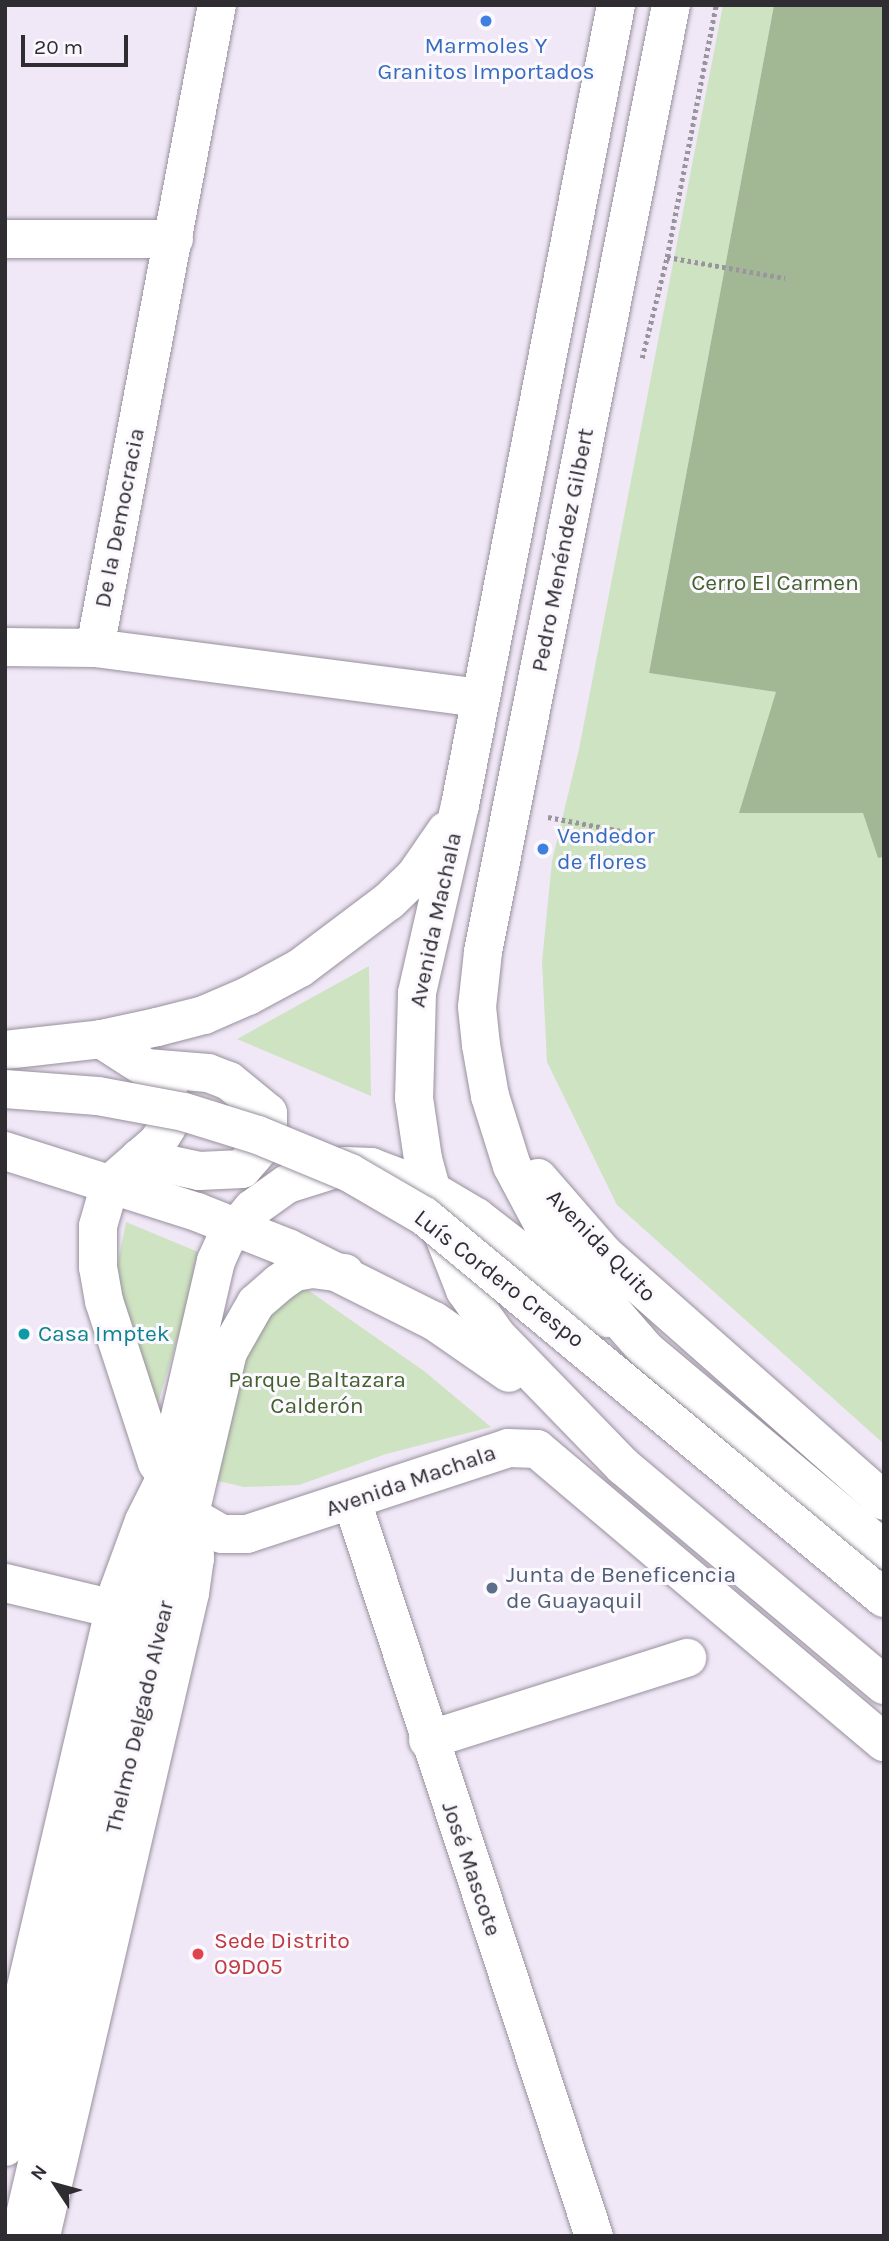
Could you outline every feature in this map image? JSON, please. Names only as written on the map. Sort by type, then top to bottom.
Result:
[{"type":"main road","name":"De la Democracia","points":[[95,648],[217,5]]},
{"type":"main road","points":[[5,1050],[100,1039],[204,1015],[300,968],[415,876],[460,805],[616,5]]},
{"type":"main road","name":"Pedro Menéndez Gilbert","points":[[490,1096],[477,1007],[483,952],[671,5]]},
{"type":"main road","points":[[5,239],[174,239]]},
{"type":"main road","points":[[5,647],[95,648],[481,698]]},
{"type":"main road","name":"Avenida Machala","points":[[460,805],[417,993],[413,1043],[414,1098],[429,1189],[444,1239],[479,1314],[623,1466],[884,1685]]},
{"type":"main road","points":[[100,1039],[146,1068],[165,1086],[171,1102],[162,1134],[110,1184]]},
{"type":"main road","points":[[139,1158],[199,1171],[242,1169],[266,1141],[268,1128],[268,1113],[229,1081],[208,1073],[146,1068]]},
{"type":"main road","name":"Luís Cordero Crespo","points":[[5,1089],[98,1096],[196,1116],[258,1135],[350,1173],[424,1216],[884,1598]]},
{"type":"main road","name":"Avenida Quito","points":[[490,1096],[512,1166],[553,1243],[646,1350],[884,1550]]},
{"type":"main road","name":"Avenida Quito","points":[[490,1096],[555,1202],[604,1254],[884,1501]]},
{"type":"main road","points":[[5,1151],[235,1227],[345,1273],[483,1352],[623,1466]]},
{"type":"main road","name":"Thelmo Delgado Alvear","points":[[5,2147],[19,2112],[216,1261],[235,1227],[287,1184],[345,1166],[371,1167],[429,1189],[476,1217],[646,1350]]},
{"type":"main road","name":"Avenida Machala","points":[[110,1184],[98,1226],[100,1283],[165,1479],[191,1515],[222,1534],[247,1534],[352,1502],[508,1448],[537,1449],[884,1742]]},
{"type":"main road","name":"Thelmo Delgado Alvear","points":[[20,2236],[228,1352],[245,1319],[269,1291],[295,1272],[313,1269],[345,1273]]},
{"type":"main road","name":"Thelmo Delgado Alvear","points":[[5,2077],[114,1609],[134,1546],[165,1479]]},
{"type":"main road","name":"José Mascote","points":[[352,1502],[428,1740],[594,2236]]},
{"type":"main road","name":"Thelmo Delgado Alvear","points":[[41,2236],[190,1592],[195,1559],[191,1515]]},
{"type":"main road","points":[[5,1583],[114,1609]]},
{"type":"main road","points":[[428,1740],[687,1658]]},
{"type":"path","points":[[640,366],[667,257],[716,5]]},
{"type":"path","points":[[667,257],[785,278]]},
{"type":"path","points":[[541,815],[631,833]]},
{"type":"green space","points":[[723,5],[774,5],[649,673],[776,692],[864,813],[878,858],[884,857],[884,1444],[617,1205],[547,1062],[542,962],[552,861],[579,749]]},
{"type":"green space","name":"Cerro El Carmen","points":[[774,5],[884,5],[884,857],[878,858],[863,813],[739,813],[776,692],[649,673]]},
{"type":"green space","points":[[369,966],[371,1096],[237,1039]]},
{"type":"green space","points":[[126,1222],[203,1254],[158,1403],[113,1286]]},
{"type":"green space","name":"Parque Baltazara Calderón","points":[[305,1288],[424,1371],[491,1427],[386,1454],[299,1485],[244,1487],[214,1480],[246,1347],[279,1303]]},
{"type":"place","name":"Marmoles Y Granitos Importados","points":[[486,21]]},
{"type":"place","name":"Vendedor de flores","points":[[543,849]]},
{"type":"place","name":"Casa Imptek","points":[[24,1334]]},
{"type":"place","name":"Junta de Beneficencia de Guayaquil","points":[[492,1588]]},
{"type":"place","name":"Sede Distrito 09D05","points":[[198,1954]]}]
